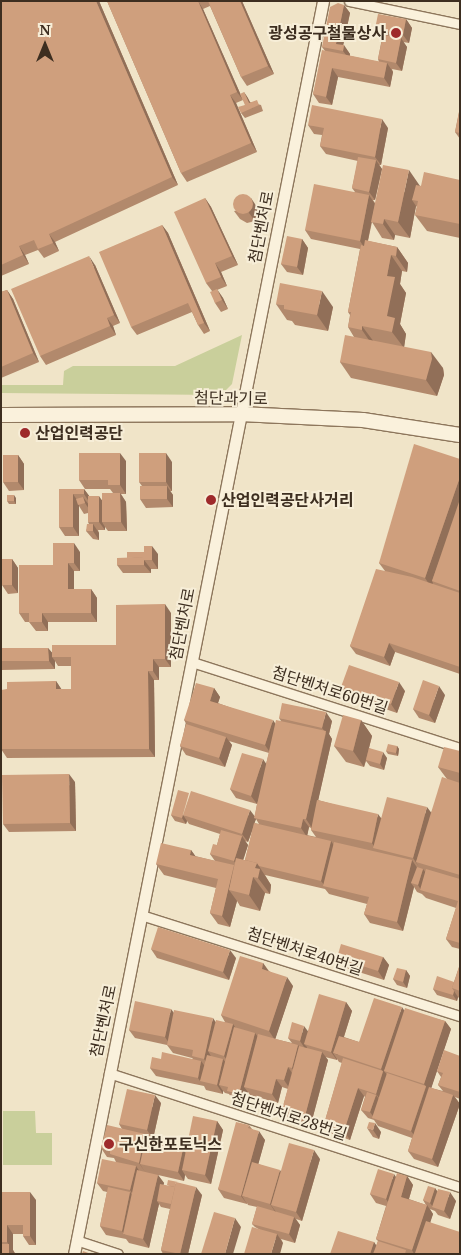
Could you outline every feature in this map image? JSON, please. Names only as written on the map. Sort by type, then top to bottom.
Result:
[{"type":"main road","name":"첨단과기로","points":[[1,415],[240,414],[363,420],[460,436]]},
{"type":"street","name":"첨단벤처로","points":[[74,1254],[108,1073],[324,1]]},
{"type":"street","points":[[349,1],[460,24]]},
{"type":"street","name":"첨단벤처로60번길","points":[[192,662],[460,748]]},
{"type":"street","name":"첨단벤처로40번길","points":[[141,915],[460,1016]]},
{"type":"street","name":"첨단벤처로28번길","points":[[108,1073],[460,1187]]},
{"type":"street","points":[[76,1240],[118,1254]]},
{"type":"green space","points":[[242,335],[232,384],[221,395],[1,393],[1,385],[63,385],[64,371],[73,366],[175,366]]},
{"type":"green space","points":[[3,1111],[35,1111],[36,1133],[52,1133],[52,1165],[3,1165]]},
{"type":"building","points":[[1,1],[96,1],[172,177],[49,234],[53,243],[38,249],[34,240],[19,246],[23,255],[1,265]]},
{"type":"building","points":[[107,1],[198,1],[237,92],[230,95],[251,143],[181,173]]},
{"type":"building","points":[[208,1],[240,1],[268,66],[241,77]]},
{"type":"building","points":[[338,3],[344,5],[336,44],[344,45],[343,51],[322,47],[330,7]]},
{"type":"building","points":[[378,14],[406,19],[403,35],[375,29]]},
{"type":"building","points":[[383,35],[401,38],[396,63],[378,59]]},
{"type":"building","points":[[322,50],[387,63],[384,78],[332,68],[326,97],[313,94]]},
{"type":"building","points":[[244,92],[249,103],[257,100],[259,105],[241,113],[238,107],[245,105],[240,94]]},
{"type":"building","points":[[312,105],[382,119],[375,157],[320,146],[324,128],[308,125]]},
{"type":"building","points":[[460,107],[460,133],[455,132]]},
{"type":"building","points":[[358,157],[376,160],[369,192],[352,188]]},
{"type":"building","points":[[383,165],[409,170],[398,222],[384,219],[383,224],[371,222]]},
{"type":"building","points":[[424,172],[460,180],[460,224],[415,215],[418,201],[412,200],[416,185],[421,186]]},
{"type":"building","points":[[314,184],[369,195],[360,241],[305,230]]},
{"type":"building","points":[[243,194],[250,197],[253,204],[250,211],[243,214],[236,211],[233,204],[236,197]]},
{"type":"building","points":[[205,198],[232,256],[215,263],[221,277],[206,283],[174,212]]},
{"type":"building","points":[[162,225],[204,323],[198,325],[188,303],[131,327],[99,252]]},
{"type":"building","points":[[287,236],[302,239],[297,267],[281,264]]},
{"type":"building","points":[[365,240],[397,247],[396,256],[391,255],[387,276],[395,277],[387,316],[395,318],[392,332],[362,326],[362,330],[348,327],[351,312],[348,312],[361,245],[364,246]]},
{"type":"building","points":[[89,256],[114,315],[107,318],[110,326],[40,356],[11,289]]},
{"type":"building","points":[[280,283],[322,291],[317,315],[284,309],[284,305],[276,304]]},
{"type":"building","points":[[217,289],[222,300],[215,303],[210,292]]},
{"type":"building","points":[[7,290],[33,353],[1,367],[1,292]]},
{"type":"building","points":[[345,335],[431,352],[432,359],[426,380],[340,362]]},
{"type":"building","points":[[414,444],[460,459],[460,477],[425,578],[379,563]]},
{"type":"building","points":[[79,453],[120,453],[120,485],[108,485],[108,480],[79,480]]},
{"type":"building","points":[[139,453],[166,453],[166,482],[139,482]]},
{"type":"building","points":[[3,455],[18,455],[18,482],[3,482]]},
{"type":"building","points":[[140,486],[167,486],[167,499],[140,499]]},
{"type":"building","points":[[59,489],[84,489],[84,494],[73,494],[73,527],[59,527]]},
{"type":"building","points":[[102,493],[120,493],[121,522],[102,522]]},
{"type":"building","points":[[7,495],[14,495],[14,501],[7,501]]},
{"type":"building","points":[[88,496],[99,496],[99,522],[88,522]]},
{"type":"building","points":[[83,497],[85,503],[78,505],[76,499]]},
{"type":"building","points":[[460,499],[460,591],[432,581]]},
{"type":"building","points":[[87,524],[93,524],[93,531],[86,531]]},
{"type":"building","points":[[53,543],[74,543],[74,563],[68,563],[68,589],[91,589],[91,613],[42,613],[42,622],[29,622],[29,613],[19,613],[19,565],[53,565]]},
{"type":"building","points":[[144,546],[152,546],[152,560],[144,560],[144,565],[117,565],[117,558],[144,557]]},
{"type":"building","points":[[127,552],[144,552],[144,557],[127,558]]},
{"type":"building","points":[[2,559],[12,559],[12,585],[2,585]]},
{"type":"building","points":[[376,569],[412,577],[460,593],[460,667],[389,643],[384,657],[350,646]]},
{"type":"building","points":[[165,604],[165,659],[153,659],[153,671],[148,671],[149,749],[1,749],[1,690],[7,689],[7,682],[56,681],[56,689],[71,689],[71,657],[52,657],[52,645],[116,645],[116,605]]},
{"type":"building","points":[[1,648],[48,648],[49,661],[1,661]]},
{"type":"building","points":[[349,665],[399,682],[391,704],[341,687]]},
{"type":"building","points":[[423,680],[439,686],[429,715],[413,709]]},
{"type":"building","points":[[196,683],[214,688],[210,701],[273,720],[265,745],[184,720]]},
{"type":"building","points":[[282,703],[326,712],[322,728],[279,718]]},
{"type":"building","points":[[343,715],[361,720],[353,751],[334,746]]},
{"type":"building","points":[[276,720],[326,731],[306,819],[303,819],[301,828],[254,818]]},
{"type":"building","points":[[186,724],[226,737],[219,758],[180,746]]},
{"type":"building","points":[[388,744],[397,746],[396,753],[386,751]]},
{"type":"building","points":[[444,747],[460,751],[460,773],[438,767]]},
{"type":"building","points":[[369,748],[383,752],[380,764],[366,760]]},
{"type":"building","points":[[242,753],[263,759],[251,796],[230,789]]},
{"type":"building","points":[[69,774],[70,823],[3,824],[2,775]]},
{"type":"building","points":[[442,777],[460,783],[460,875],[416,862]]},
{"type":"building","points":[[178,790],[189,793],[182,818],[171,815]]},
{"type":"building","points":[[191,791],[250,810],[242,834],[183,815]]},
{"type":"building","points":[[387,797],[427,807],[413,858],[373,848]]},
{"type":"building","points":[[317,800],[378,814],[372,843],[311,830]]},
{"type":"building","points":[[254,823],[331,841],[321,881],[259,866],[257,863],[245,860]]},
{"type":"building","points":[[221,830],[242,836],[234,861],[210,854],[213,844],[217,845]]},
{"type":"building","points":[[334,842],[412,860],[397,922],[364,914],[369,897],[323,886]]},
{"type":"building","points":[[161,843],[191,850],[190,855],[234,865],[222,916],[210,913],[218,879],[156,864]]},
{"type":"building","points":[[236,858],[257,863],[255,868],[260,869],[258,878],[253,877],[249,895],[229,890]]},
{"type":"building","points":[[417,867],[423,869],[418,885],[411,883]]},
{"type":"building","points":[[426,869],[460,879],[460,943],[446,939],[458,901],[420,890]]},
{"type":"building","points":[[158,927],[230,950],[223,972],[151,949]]},
{"type":"building","points":[[341,944],[383,957],[378,971],[337,958]]},
{"type":"building","points":[[240,956],[263,963],[262,969],[287,977],[269,1031],[221,1015]]},
{"type":"building","points":[[460,964],[460,991],[452,988]]},
{"type":"building","points":[[397,968],[406,970],[403,982],[393,979]]},
{"type":"building","points":[[437,976],[454,982],[452,988],[454,991],[453,995],[433,989]]},
{"type":"building","points":[[319,994],[346,1002],[331,1052],[304,1044]]},
{"type":"building","points":[[374,998],[402,1007],[381,1069],[333,1053],[339,1036],[359,1042]]},
{"type":"building","points":[[135,1001],[171,1009],[165,1037],[129,1030]]},
{"type":"building","points":[[405,1008],[445,1021],[424,1084],[384,1071]]},
{"type":"building","points":[[174,1010],[213,1018],[204,1059],[192,1056],[193,1050],[167,1045]]},
{"type":"building","points":[[216,1020],[233,1024],[224,1056],[208,1051]]},
{"type":"building","points":[[292,1022],[304,1026],[300,1041],[288,1038]]},
{"type":"building","points":[[234,1027],[255,1033],[239,1094],[227,1091],[228,1087],[219,1085]]},
{"type":"building","points":[[258,1034],[298,1045],[292,1068],[288,1067],[284,1080],[276,1079],[272,1094],[244,1087]]},
{"type":"building","points":[[299,1046],[322,1052],[305,1116],[282,1110]]},
{"type":"building","points":[[444,1050],[460,1056],[460,1092],[438,1085],[443,1073],[437,1071]]},
{"type":"building","points":[[162,1052],[201,1061],[198,1078],[150,1068],[152,1057],[161,1059]]},
{"type":"building","points":[[207,1055],[223,1059],[217,1085],[200,1081]]},
{"type":"building","points":[[343,1058],[383,1071],[376,1094],[358,1088],[344,1131],[324,1124]]},
{"type":"building","points":[[387,1073],[426,1086],[411,1131],[372,1118]]},
{"type":"building","points":[[429,1087],[453,1095],[432,1159],[408,1151]]},
{"type":"building","points":[[127,1089],[155,1095],[147,1130],[119,1124]]},
{"type":"building","points":[[367,1092],[376,1095],[370,1112],[361,1110]]},
{"type":"building","points":[[193,1116],[217,1121],[205,1175],[182,1170]]},
{"type":"building","points":[[236,1122],[249,1125],[248,1128],[259,1131],[241,1196],[218,1189]]},
{"type":"building","points":[[369,1122],[375,1123],[373,1130],[367,1128]]},
{"type":"building","points":[[107,1125],[145,1134],[139,1163],[110,1154],[110,1150],[101,1148]]},
{"type":"building","points":[[145,1141],[183,1149],[178,1172],[140,1164]]},
{"type":"building","points":[[289,1143],[314,1150],[296,1212],[271,1205]]},
{"type":"building","points":[[102,1159],[136,1166],[130,1190],[97,1183]]},
{"type":"building","points":[[252,1162],[280,1170],[270,1204],[242,1196]]},
{"type":"building","points":[[378,1169],[394,1174],[386,1199],[370,1194]]},
{"type":"building","points":[[137,1170],[158,1175],[143,1239],[123,1234]]},
{"type":"building","points":[[397,1173],[407,1176],[401,1197],[427,1205],[412,1250],[376,1239]]},
{"type":"building","points":[[168,1180],[178,1182],[176,1182],[175,1187],[167,1185]]},
{"type":"building","points":[[176,1182],[196,1187],[180,1254],[161,1250]]},
{"type":"building","points":[[160,1184],[175,1187],[171,1204],[157,1201]]},
{"type":"building","points":[[428,1186],[435,1188],[430,1203],[423,1200]]},
{"type":"building","points":[[108,1187],[130,1192],[122,1231],[100,1226]]},
{"type":"building","points":[[438,1189],[450,1192],[444,1211],[432,1207]]},
{"type":"building","points":[[1,1192],[30,1192],[30,1236],[23,1236],[23,1225],[7,1225],[7,1242],[1,1242]]},
{"type":"building","points":[[257,1206],[294,1217],[289,1234],[252,1224]]},
{"type":"building","points":[[214,1212],[235,1218],[225,1254],[201,1254]]},
{"type":"building","points":[[426,1221],[460,1232],[460,1254],[415,1253]]},
{"type":"building","points":[[252,1227],[277,1234],[271,1254],[244,1254]]},
{"type":"building","points":[[338,1231],[374,1242],[370,1254],[330,1254]]},
{"type":"building","points":[[378,1241],[406,1250],[405,1254],[373,1254]]},
{"type":"building","points":[[1,1244],[9,1244],[9,1254],[1,1254]]},
{"type":"place","name":"광성공구철물상사","points":[[396,33]]},
{"type":"place","name":"산업인력공단","points":[[25,433]]},
{"type":"place","name":"산업인력공단사거리","points":[[211,500]]},
{"type":"place","name":"구신한포토닉스","points":[[109,1144]]}]
